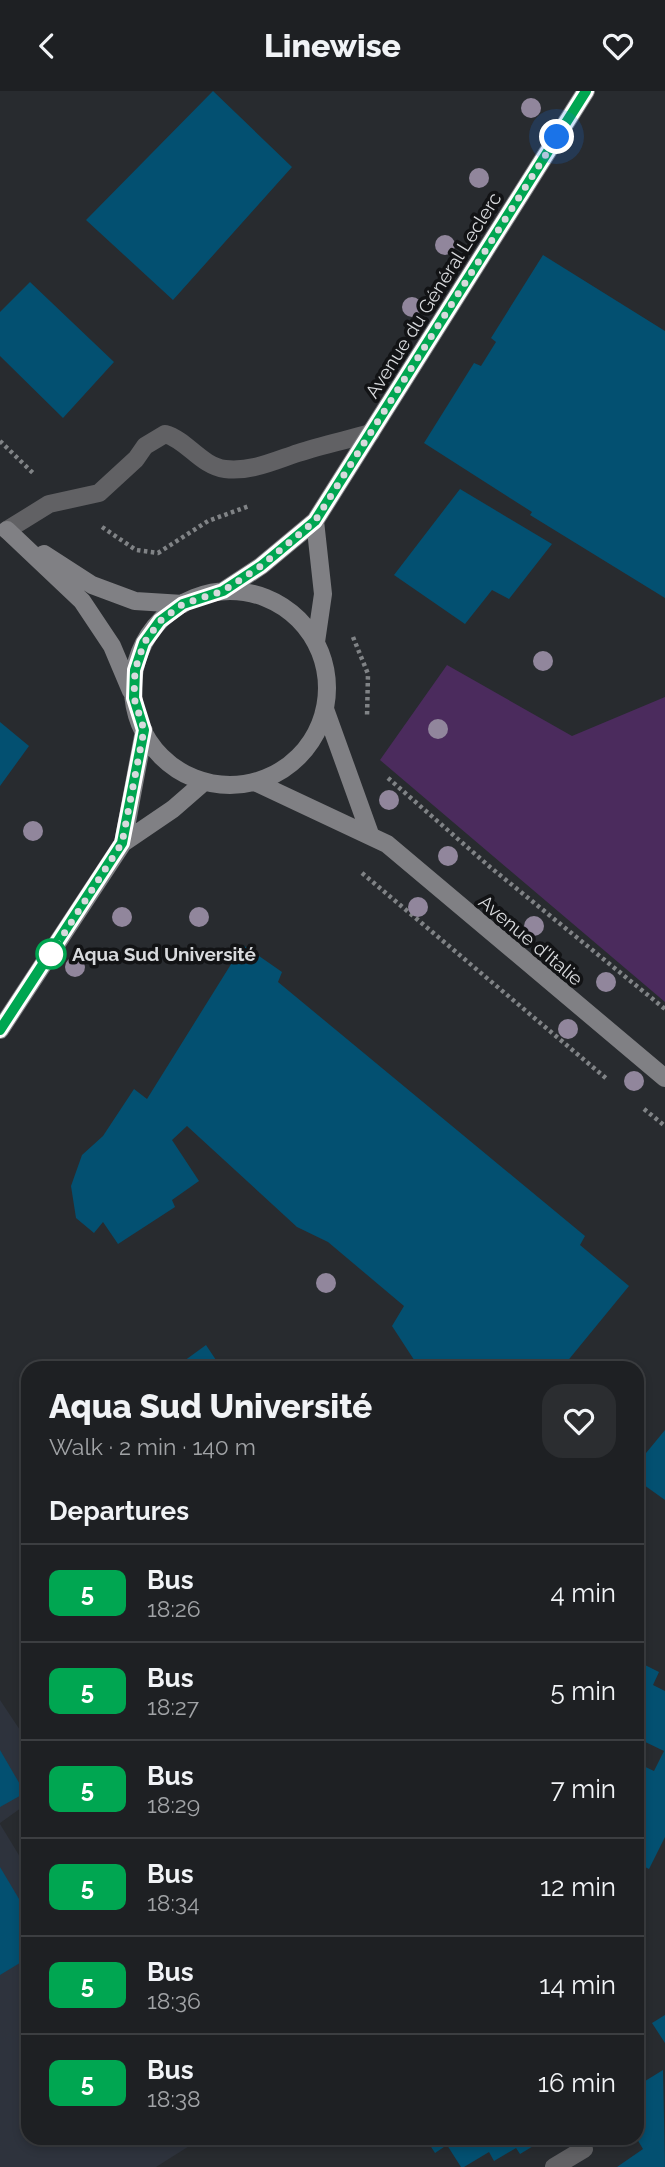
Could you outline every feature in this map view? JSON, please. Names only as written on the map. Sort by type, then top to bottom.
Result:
[{"type":"street","name":"Avenue du Général Leclerc","points":[[223,591],[261,566],[315,521],[586,91]]},
{"type":"street","points":[[315,521],[323,594],[316,642]]},
{"type":"street","points":[[4,527],[92,585],[135,601],[183,604]]},
{"type":"street","points":[[4,527],[82,601],[112,646],[144,730],[168,763],[204,782],[229,785],[255,782],[292,763],[307,748],[318,730],[325,709],[327,686],[324,664],[316,642],[286,609],[246,592],[223,591],[183,604],[160,621],[144,643],[135,670],[134,698]]},
{"type":"street","points":[[325,709],[370,834]]},
{"type":"street","points":[[0,1030],[122,843],[144,730]]},
{"type":"street","points":[[122,843],[173,809],[204,782]]},
{"type":"street","name":"Avenue d'Italie","points":[[255,782],[387,844],[665,1078]]},
{"type":"lane","points":[[4,527],[50,504],[99,493],[136,459],[145,446],[165,435],[175,437],[198,456],[223,469],[266,466],[299,453],[371,433]]},
{"type":"lane","points":[[554,2167],[584,2149]]},
{"type":"path","points":[[96,523],[136,550],[158,553],[208,521],[259,503]]},
{"type":"path","points":[[351,632],[368,674],[365,729]]},
{"type":"path","points":[[379,770],[490,867],[665,1009]]},
{"type":"path","points":[[353,866],[616,1087]]},
{"type":"path","points":[[636,1102],[665,1126]]},
{"type":"shaded area","points":[[447,665],[572,736],[665,697],[665,1002],[380,760]]},
{"type":"shaded area","points":[[0,1700],[21,1732],[21,1808],[0,1823]]},
{"type":"shaded area","points":[[0,1824],[21,1858],[21,2145],[191,2145],[156,2167],[0,2167]]},
{"type":"building","points":[[213,91],[292,167],[173,300],[86,220]]},
{"type":"building","points":[[543,255],[665,331],[665,598],[530,515],[532,512],[424,443],[474,363],[481,366],[496,342],[491,338]]},
{"type":"building","points":[[30,282],[114,362],[63,418],[0,356],[0,312]]},
{"type":"building","points":[[460,489],[552,544],[509,599],[492,590],[465,624],[394,575]]},
{"type":"building","points":[[0,722],[29,746],[0,786]]},
{"type":"building","points":[[243,945],[282,972],[278,982],[585,1236],[580,1245],[629,1286],[568,1361],[415,1361],[392,1326],[404,1306],[328,1242],[297,1227],[187,1126],[172,1140],[199,1181],[172,1200],[175,1207],[118,1244],[103,1222],[94,1233],[76,1218],[71,1186],[82,1155],[103,1136],[134,1089],[147,1099]]},
{"type":"building","points":[[206,1345],[217,1361],[184,1361]]},
{"type":"building","points":[[665,1430],[665,1500],[644,1485],[644,1456]]},
{"type":"building","points":[[644,1664],[659,1672],[653,1685],[665,1691],[665,1837],[649,1869],[644,1866],[644,1766],[654,1771],[664,1751],[644,1741]]},
{"type":"building","points":[[0,1750],[21,1786],[21,1795],[0,1807]]},
{"type":"building","points":[[0,1867],[21,1902],[21,1962],[0,1975]]},
{"type":"building","points":[[665,2015],[665,2043],[652,2023]]},
{"type":"building","points":[[663,2070],[665,2167],[617,2167],[643,2149],[641,2145],[644,2145],[644,2082]]},
{"type":"building","points":[[430,2145],[447,2145],[435,2153]]},
{"type":"building","points":[[447,2145],[535,2145],[520,2154],[516,2148],[494,2161],[489,2152],[461,2167]]},
{"type":"bus line","name":"5","points":[[0,1030],[122,843],[144,730],[134,698],[135,670],[144,643],[160,621],[183,604],[223,591],[261,566],[315,521],[586,91]]},
{"type":"place","name":"Aqua Sud Université","points":[[51,954]]},
{"type":"route","points":[[51,954],[122,843],[144,730],[134,698],[135,670],[144,643],[160,621],[183,604],[223,591],[261,566],[315,521],[557,137]]}]
